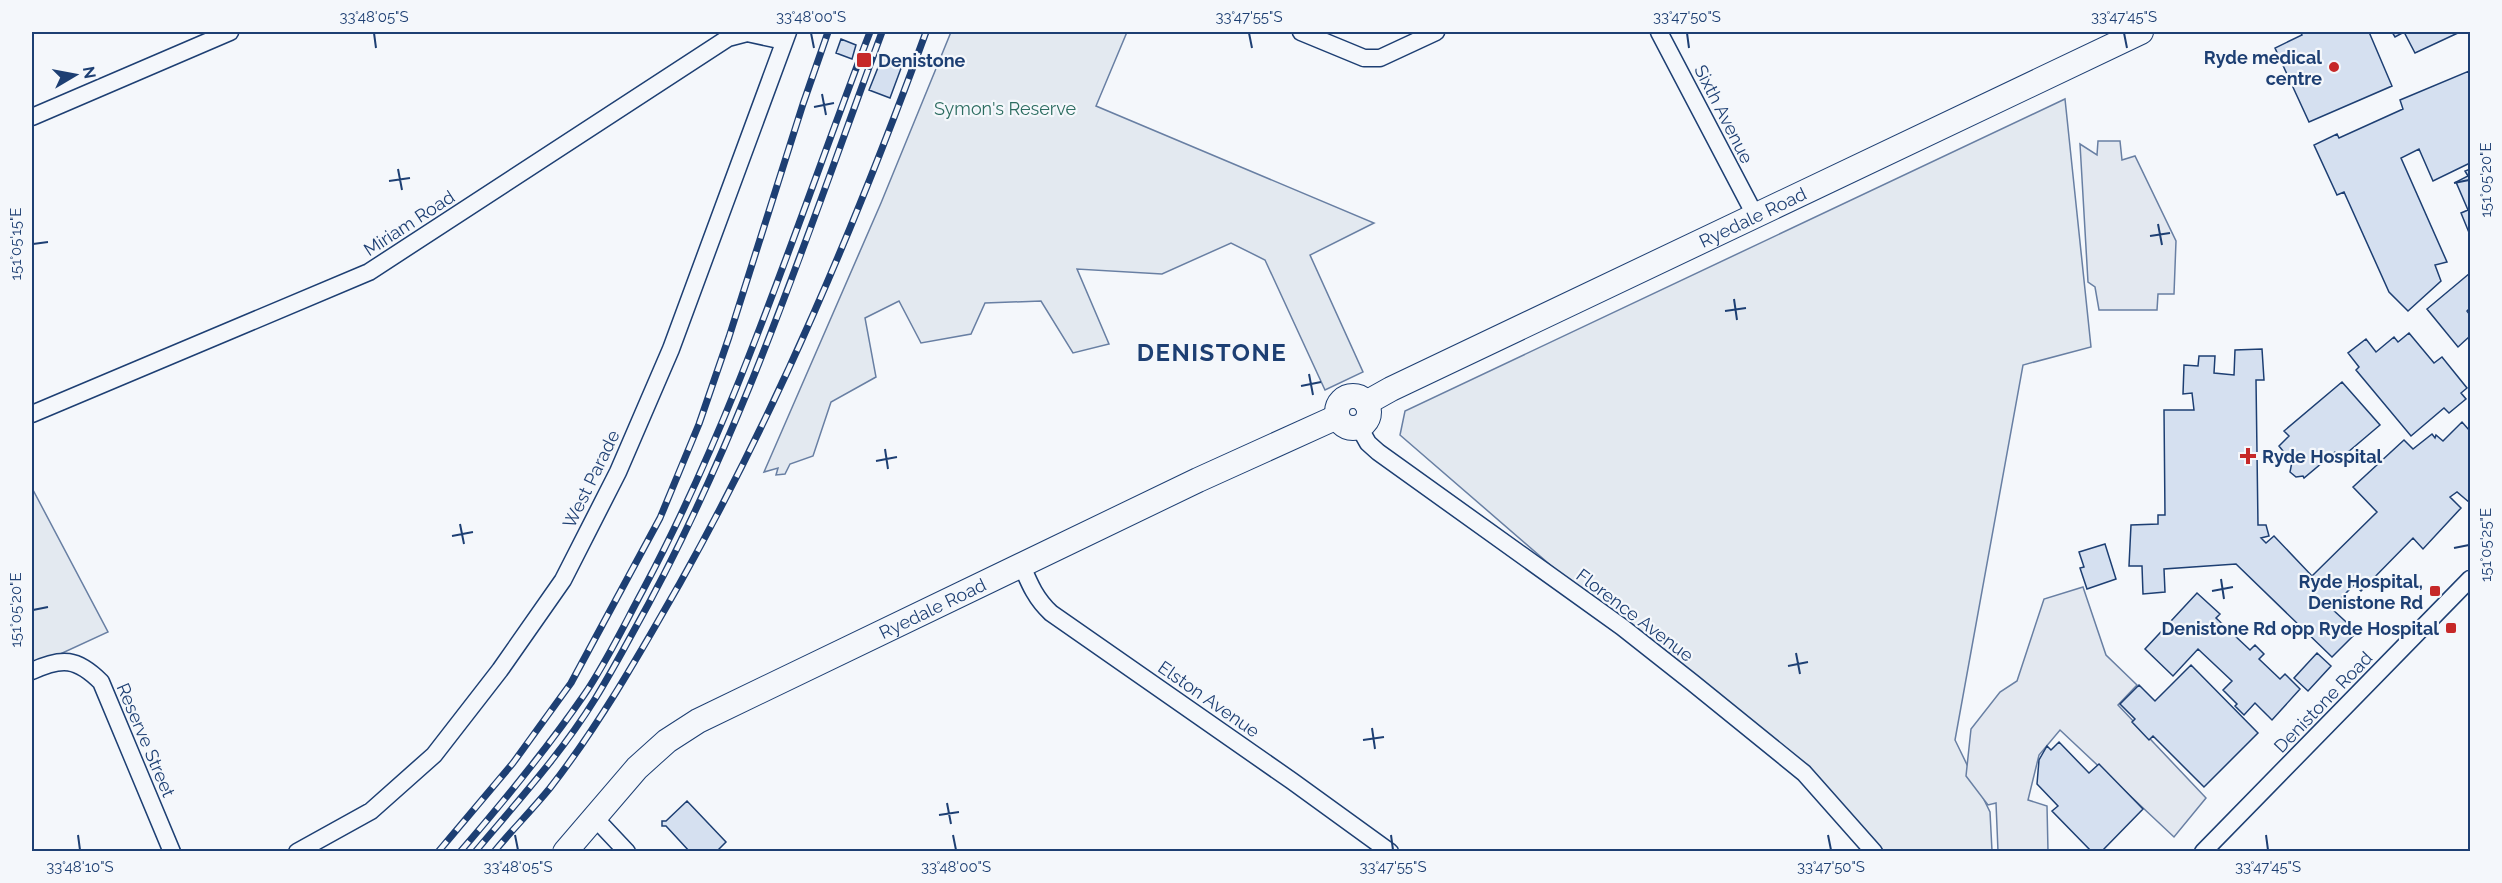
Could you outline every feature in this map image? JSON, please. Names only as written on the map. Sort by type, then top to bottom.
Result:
[{"type":"street","points":[[32,117],[230,32]]},
{"type":"street","points":[[1301,32],[1364,58],[1380,58],[1436,32]]},
{"type":"street","name":"Sixth Avenue","points":[[1659,32],[1755,215]]},
{"type":"street","name":"Ryedale Road","points":[[1366,404],[1391,389],[1755,215],[2109,38],[2141,32]]},
{"type":"street","name":"Miriam Road","points":[[32,414],[369,272],[728,38],[747,33],[785,36]]},
{"type":"street","name":"West Parade","points":[[297,852],[371,811],[434,755],[500,670],[563,580],[618,472],[671,349],[785,36]]},
{"type":"street","points":[[1348,397],[1358,397],[1366,404],[1367,419],[1359,427],[1344,426],[1337,417],[1340,403],[1348,397]]},
{"type":"street","name":"Ryedale Road","points":[[565,852],[637,768],[667,741],[698,721],[1198,480],[1337,417]]},
{"type":"street","name":"Florence Avenue","points":[[1359,427],[1368,443],[1378,452],[1622,627],[1804,773],[1874,852]]},
{"type":"street","name":"Elston Avenue","points":[[1022,566],[1032,591],[1051,613],[1390,852]]},
{"type":"street","name":"Denistone Road","points":[[2203,852],[2470,579]]},
{"type":"street","name":"Reserve Street","points":[[32,671],[45,665],[65,661],[86,667],[101,682],[172,852]]},
{"type":"street","points":[[594,817],[627,852]]},
{"type":"green space","name":"Symon's Reserve","points":[[951,32],[1127,32],[1096,106],[1374,223],[1310,255],[1363,372],[1325,390],[1265,260],[1231,243],[1162,274],[1077,269],[1109,344],[1073,353],[1041,301],[985,303],[971,334],[921,343],[899,301],[865,318],[876,377],[831,402],[813,456],[790,464],[785,474],[776,475],[778,468],[764,472],[881,203]]},
{"type":"green space","points":[[2065,99],[2091,347],[2023,365],[1955,740],[1990,812],[1992,851],[1870,851],[1819,782],[1622,627],[1400,435],[1405,411]]},
{"type":"green space","points":[[32,488],[108,632],[32,667]]},
{"type":"shaded area","points":[[2098,141],[2120,141],[2122,160],[2135,156],[2176,241],[2174,294],[2158,294],[2157,310],[2099,310],[2095,287],[2088,282],[2080,144],[2097,155]]},
{"type":"shaded area","points":[[2083,587],[2106,655],[2137,685],[2118,705],[2206,798],[2174,837],[2060,730],[2039,755],[2028,800],[2047,806],[2048,851],[1998,851],[1996,803],[1988,805],[1966,776],[1971,729],[2000,692],[2017,681],[2044,599]]},
{"type":"building","name":"Ryde medical centre","points":[[2300,32],[2369,32],[2392,86],[2309,122],[2275,48],[2302,35]]},
{"type":"building","points":[[2392,32],[2404,32],[2395,37]]},
{"type":"building","points":[[2404,32],[2460,32],[2415,53]]},
{"type":"building","points":[[841,39],[856,45],[852,59],[836,53]]},
{"type":"building","points":[[883,55],[903,63],[890,98],[869,90]]},
{"type":"building","points":[[2469,71],[2470,163],[2433,181],[2419,149],[2401,158],[2447,262],[2435,265],[2441,281],[2408,311],[2389,292],[2344,192],[2337,195],[2314,145],[2337,134],[2339,138],[2403,109],[2400,100]]},
{"type":"building","points":[[2470,169],[2470,235],[2461,213],[2468,210],[2456,182],[2468,176],[2465,171]]},
{"type":"building","points":[[2470,273],[2470,308],[2467,311],[2470,315],[2470,336],[2458,347],[2427,309]]},
{"type":"building","points":[[2409,333],[2434,363],[2442,357],[2467,388],[2461,393],[2466,399],[2449,413],[2444,408],[2411,436],[2356,370],[2359,367],[2348,353],[2366,339],[2376,352],[2394,337],[2398,342]]},
{"type":"building","points":[[2262,349],[2264,380],[2256,380],[2258,525],[2266,525],[2269,536],[2261,538],[2266,543],[2274,536],[2312,576],[2377,512],[2353,487],[2404,440],[2413,449],[2432,434],[2443,441],[2462,422],[2470,429],[2470,503],[2457,492],[2450,497],[2461,508],[2423,549],[2413,538],[2361,591],[2354,585],[2331,608],[2357,632],[2332,657],[2236,564],[2164,569],[2165,592],[2143,594],[2142,566],[2129,566],[2131,525],[2158,524],[2158,515],[2165,515],[2164,410],[2194,410],[2192,393],[2183,394],[2184,365],[2198,366],[2199,356],[2215,356],[2214,373],[2234,375],[2235,350]]},
{"type":"building","points":[[2342,382],[2380,425],[2341,458],[2335,452],[2304,478],[2303,476],[2296,477],[2290,472],[2292,462],[2279,446],[2289,436],[2284,431]]},
{"type":"building","points":[[2105,544],[2116,579],[2087,589],[2080,568],[2084,567],[2079,552]]},
{"type":"building","points":[[2197,593],[2220,614],[2216,618],[2250,650],[2255,645],[2264,654],[2259,659],[2280,679],[2285,674],[2300,689],[2272,720],[2255,703],[2244,715],[2223,690],[2232,681],[2198,649],[2173,676],[2145,649]]},
{"type":"building","points":[[2317,653],[2331,666],[2308,691],[2294,678]]},
{"type":"building","points":[[2191,665],[2258,733],[2204,787],[2153,736],[2149,740],[2132,722],[2135,719],[2120,704],[2139,685],[2155,701]]},
{"type":"building","points":[[2059,742],[2089,773],[2099,764],[2143,809],[2101,852],[2092,852],[2052,811],[2058,806],[2037,784],[2039,760],[2047,746],[2051,750]]},
{"type":"building","points":[[687,801],[726,842],[716,852],[690,852],[666,826],[662,826],[662,821],[666,821]]},
{"type":"railway","points":[[438,852],[513,763],[571,683],[660,518],[699,424],[828,32]]},
{"type":"railway","points":[[460,852],[555,736],[584,695],[615,644],[677,523],[738,385],[870,32]]},
{"type":"railway","points":[[475,852],[538,777],[582,719],[614,667],[670,562],[706,488],[769,338],[882,32]]},
{"type":"railway","points":[[494,852],[550,788],[603,713],[650,636],[716,516],[783,381],[844,243],[926,32]]},
{"type":"place","name":"Denistone","points":[[864,60]]},
{"type":"place","name":"Ryde medical centre","points":[[2334,67]]},
{"type":"place","name":"Ryde Hospital","points":[[2248,456]]},
{"type":"place","name":"Ryde Hospital, Denistone Rd","points":[[2435,591]]},
{"type":"place","name":"Denistone Rd opp Ryde Hospital","points":[[2451,628]]},
{"type":"district","name":"DENISTONE","points":[[1212,352]]}]
